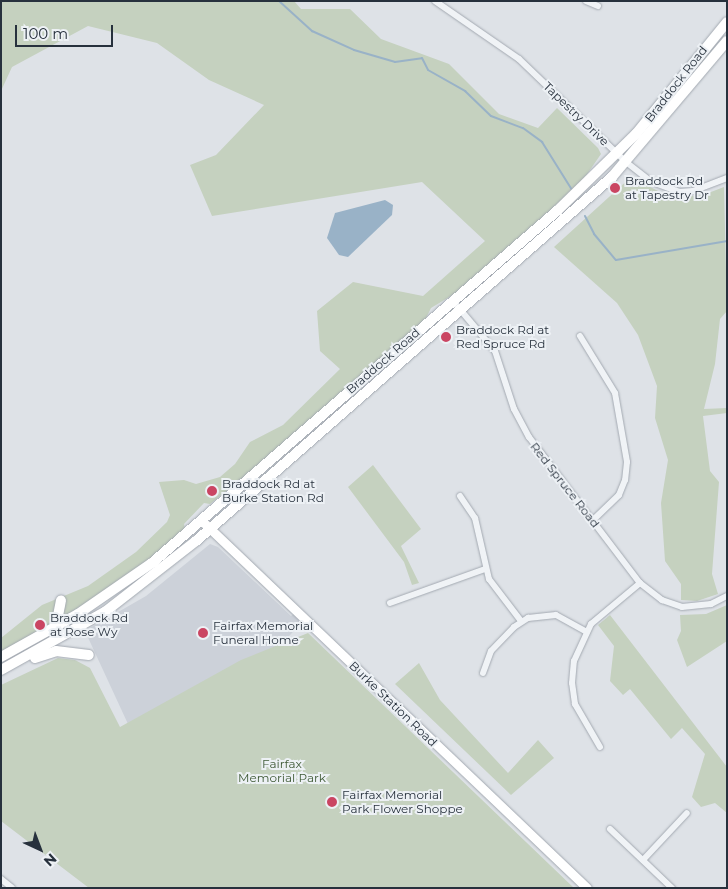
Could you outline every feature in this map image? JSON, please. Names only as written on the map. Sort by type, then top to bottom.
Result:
[{"type":"main road","name":"Braddock Road","points":[[1,657],[56,626],[134,577],[453,301],[618,154],[727,22]]},
{"type":"main road","name":"Braddock Road","points":[[1,671],[127,596],[210,529],[461,310],[626,162],[727,41]]},
{"type":"main road","points":[[56,626],[61,600]]},
{"type":"main road","points":[[1,671],[50,652],[68,650],[89,655]]},
{"type":"street","name":"Tapestry Drive","points":[[435,1],[519,59],[626,162],[652,182],[679,192],[708,187],[727,178]]},
{"type":"street","points":[[586,1],[598,6]]},
{"type":"street","name":"Red Spruce Road","points":[[453,301],[501,362],[514,409],[528,437],[640,583],[662,600],[682,607],[711,604],[727,596]]},
{"type":"street","points":[[580,336],[615,392],[627,462],[625,480],[618,495],[593,520]]},
{"type":"street","points":[[460,496],[476,518],[485,569],[496,592],[521,621]]},
{"type":"street","name":"Burke Station Road","points":[[201,520],[587,888]]},
{"type":"street","points":[[390,603],[485,569]]},
{"type":"street","points":[[600,747],[580,717],[572,690],[574,661],[585,631],[640,583]]},
{"type":"street","points":[[483,673],[491,651],[521,621],[536,615],[556,616],[585,631]]},
{"type":"street","points":[[643,860],[687,813]]},
{"type":"street","points":[[610,829],[672,888]]},
{"type":"street","points":[[1,879],[12,888]]},
{"type":"shaded area","points":[[210,544],[218,547],[291,616],[296,612],[304,620],[250,678],[134,737],[85,631],[146,596]]},
{"type":"green space","points":[[1,1],[294,1],[301,9],[350,9],[381,39],[449,64],[499,114],[538,128],[557,108],[598,148],[601,154],[581,183],[459,291],[431,308],[425,320],[280,448],[210,504],[204,503],[184,524],[185,529],[140,567],[82,606],[1,652],[1,638],[42,605],[88,586],[136,552],[167,522],[170,515],[159,482],[184,480],[196,484],[220,477],[235,464],[250,442],[283,425],[340,369],[320,351],[317,311],[353,282],[423,296],[485,241],[422,182],[212,216],[190,165],[216,155],[264,105],[209,80],[157,43],[88,26],[12,67],[1,91]]},
{"type":"green space","points":[[631,177],[660,192],[680,197],[703,195],[724,187],[727,311],[720,319],[715,364],[704,409],[727,408],[727,413],[703,416],[710,471],[719,482],[712,574],[718,594],[697,601],[681,600],[681,584],[665,561],[661,503],[668,460],[655,418],[657,386],[638,335],[617,303],[554,247]]},
{"type":"green space","points":[[373,465],[421,529],[401,546],[419,583],[412,585],[404,562],[348,487]]},
{"type":"green space","points":[[727,605],[727,641],[687,667],[677,640],[681,631],[680,615],[706,614]]},
{"type":"green space","points":[[610,615],[727,767],[727,813],[715,803],[701,807],[692,797],[705,754],[682,728],[671,739],[630,689],[623,695],[610,681],[614,646],[598,625]]},
{"type":"green space","name":"Fairfax Memorial Park","points":[[308,633],[574,888],[89,888],[1,821],[1,685],[58,658],[75,660],[90,668],[120,727],[241,660]]},
{"type":"green space","points":[[419,663],[440,700],[508,773],[538,740],[554,758],[511,795],[395,684]]},
{"type":"water","points":[[385,200],[393,205],[392,215],[348,257],[339,255],[327,238],[335,213]]},
{"type":"waterway","points":[[279,1],[312,31],[354,50],[395,62],[422,58],[428,70],[465,91],[491,116],[523,128],[542,142],[572,190]]},
{"type":"waterway","points":[[585,216],[594,234],[616,260],[727,241]]},
{"type":"place","name":"Braddock Rd at Tapestry Dr","points":[[615,188]]},
{"type":"place","name":"Braddock Rd at Red Spruce Rd","points":[[446,337]]},
{"type":"place","name":"Braddock Rd at Burke Station Rd","points":[[212,491]]},
{"type":"place","name":"Braddock Rd at Rose Wy","points":[[40,625]]},
{"type":"place","name":"Fairfax Memorial Funeral Home","points":[[203,633]]},
{"type":"place","name":"Fairfax Memorial Park Flower Shoppe","points":[[332,802]]}]
